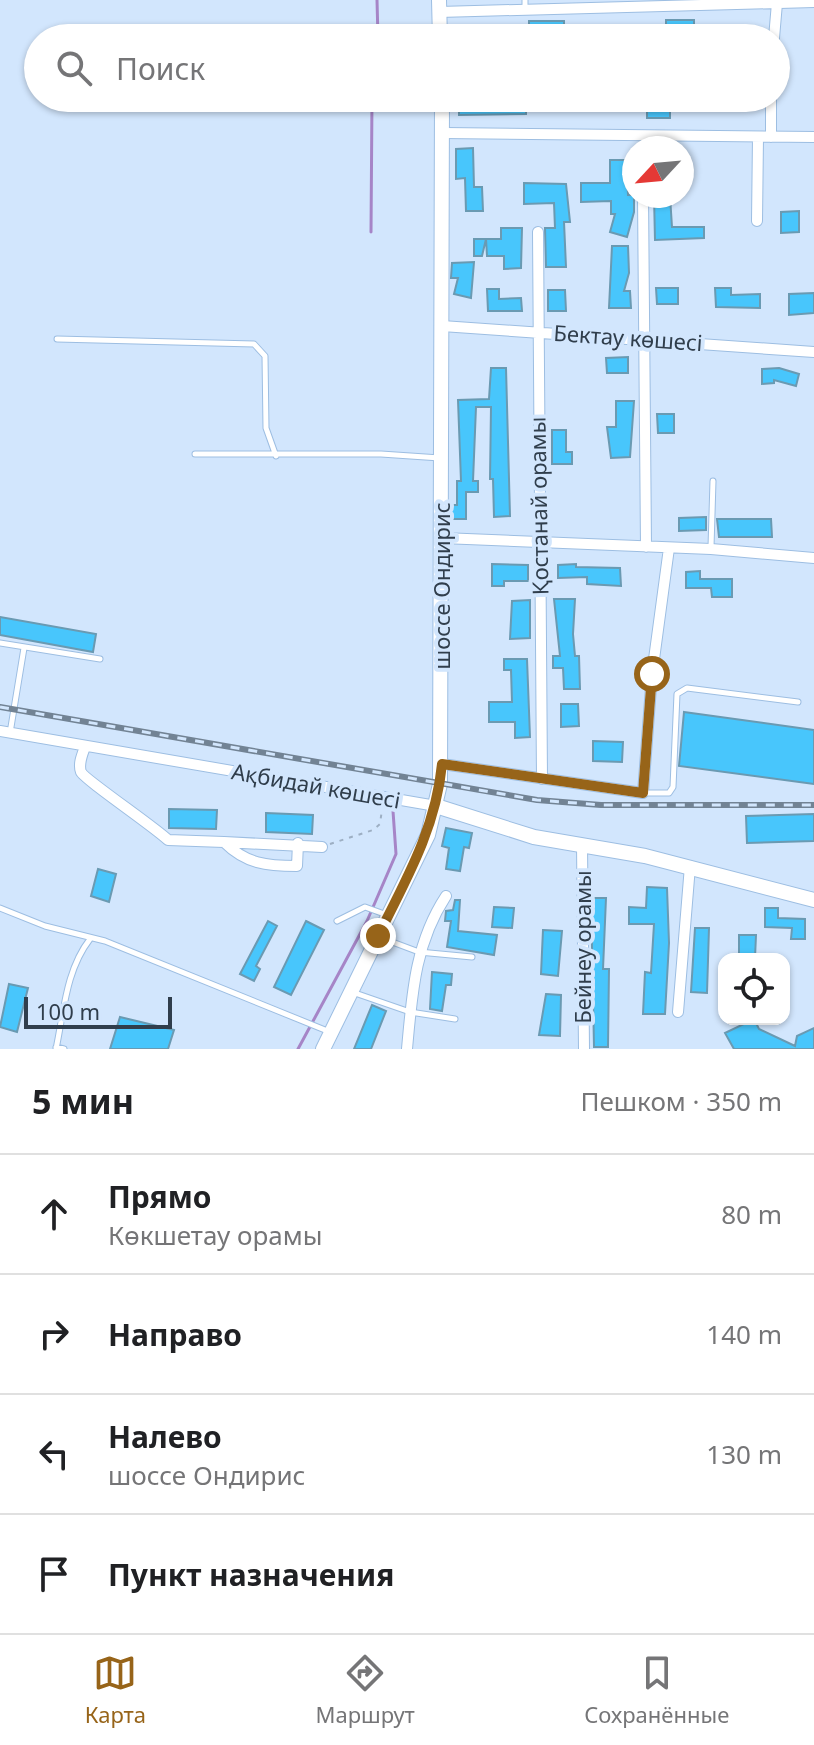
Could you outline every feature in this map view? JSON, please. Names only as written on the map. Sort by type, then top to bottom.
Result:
[{"type":"main road","name":"шоссе Ондирис","points":[[323,1049],[428,835],[442,764],[443,112]]},
{"type":"main road","name":"Ақбидай көшесі","points":[[436,806],[534,837],[690,866],[814,900]]},
{"type":"street","points":[[774,2],[774,24]]},
{"type":"street","points":[[439,6],[814,2]]},
{"type":"street","points":[[771,112],[771,137]]},
{"type":"street","points":[[444,133],[814,137]]},
{"type":"street","points":[[757,221],[758,137]]},
{"type":"street","points":[[643,208],[646,547]]},
{"type":"street","name":"Қостанай орамы","points":[[538,232],[536,333],[542,779]]},
{"type":"street","name":"Бектау көшесі","points":[[442,326],[814,352]]},
{"type":"street","points":[[442,538],[711,549],[814,558]]},
{"type":"street","points":[[442,764],[643,793],[652,674],[669,548]]},
{"type":"street","name":"Ақбидай көшесі","points":[[5,733],[436,806]]},
{"type":"street","points":[[85,747],[80,763],[86,779],[153,824],[168,840],[298,843],[322,847]]},
{"type":"street","points":[[224,842],[241,858],[283,866],[297,866],[298,843]]},
{"type":"street","name":"Бейнеу орамы","points":[[582,844],[584,1049]]},
{"type":"street","points":[[678,1012],[690,866]]},
{"type":"street","points":[[407,1049],[419,952],[427,924],[446,896]]},
{"type":"lane","points":[[57,339],[254,344],[261,349],[267,364],[266,428],[276,456]]},
{"type":"lane","points":[[195,454],[381,454],[441,458]]},
{"type":"lane","points":[[711,549],[713,481]]},
{"type":"lane","points":[[0,643],[100,659]]},
{"type":"lane","points":[[5,733],[24,648]]},
{"type":"lane","points":[[643,793],[669,793],[673,787],[677,694],[687,688],[798,702]]},
{"type":"lane","points":[[337,921],[365,907],[388,915]]},
{"type":"lane","points":[[0,908],[90,939],[105,941],[331,1032]]},
{"type":"lane","points":[[378,936],[419,952],[472,957]]},
{"type":"lane","points":[[64,1049],[56,1048],[71,974],[78,954],[90,939]]},
{"type":"lane","points":[[351,992],[410,1012],[455,1019]]},
{"type":"path","points":[[322,847],[373,830],[380,824],[383,797]]},
{"type":"building","points":[[666,20],[694,20],[694,24],[666,24]]},
{"type":"building","points":[[529,21],[564,21],[564,24],[529,24]]},
{"type":"building","points":[[459,112],[526,112],[526,114],[459,115]]},
{"type":"building","points":[[647,112],[670,112],[670,118],[647,118]]},
{"type":"building","points":[[473,148],[474,187],[482,187],[483,211],[466,211],[465,178],[456,179],[456,149]]},
{"type":"building","points":[[610,160],[622,160],[622,208],[634,208],[627,237],[610,232],[615,214],[611,214],[611,201],[581,202],[581,183],[610,183]]},
{"type":"building","points":[[524,183],[566,184],[570,222],[564,222],[566,267],[546,267],[545,228],[555,228],[554,203],[524,204]]},
{"type":"building","points":[[654,208],[671,208],[672,227],[704,227],[704,238],[655,240]]},
{"type":"building","points":[[799,211],[799,232],[781,233],[781,212]]},
{"type":"building","points":[[501,228],[522,228],[521,268],[504,269],[504,256],[487,256],[486,239],[501,239]]},
{"type":"building","points":[[474,239],[486,239],[482,256],[474,256]]},
{"type":"building","points":[[612,246],[628,246],[629,273],[624,291],[630,291],[631,308],[609,308]]},
{"type":"building","points":[[474,262],[471,298],[454,294],[458,278],[451,278],[452,263]]},
{"type":"building","points":[[656,288],[678,288],[678,304],[657,304]]},
{"type":"building","points":[[715,288],[731,288],[731,295],[760,294],[760,308],[716,307]]},
{"type":"building","points":[[487,289],[499,289],[499,299],[521,298],[522,311],[488,311]]},
{"type":"building","points":[[548,290],[565,290],[566,311],[548,311]]},
{"type":"building","points":[[814,293],[814,313],[789,315],[789,294]]},
{"type":"building","points":[[628,357],[628,373],[607,373],[606,358]]},
{"type":"building","points":[[491,368],[506,368],[510,516],[494,517],[493,479],[490,479],[491,407],[476,407],[473,481],[478,481],[478,492],[466,492],[466,519],[451,519],[451,505],[457,505],[457,481],[461,481],[458,400],[489,399]]},
{"type":"building","points":[[779,368],[799,374],[796,386],[774,380],[774,383],[762,384],[762,369]]},
{"type":"building","points":[[616,401],[634,401],[630,457],[611,458],[607,427],[616,427]]},
{"type":"building","points":[[657,414],[674,414],[674,433],[658,433]]},
{"type":"building","points":[[552,430],[566,430],[566,452],[572,452],[572,464],[552,464]]},
{"type":"building","points":[[706,517],[706,530],[679,531],[679,518]]},
{"type":"building","points":[[717,519],[771,519],[772,537],[719,537]]},
{"type":"building","points":[[492,564],[528,565],[528,581],[504,581],[504,586],[492,586]]},
{"type":"building","points":[[576,564],[576,567],[620,568],[621,586],[587,584],[587,577],[558,578],[558,565]]},
{"type":"building","points":[[700,571],[700,579],[732,579],[732,597],[712,597],[711,588],[686,588],[686,572]]},
{"type":"building","points":[[554,599],[575,599],[573,634],[575,656],[579,656],[580,689],[564,689],[563,668],[553,668],[553,656],[560,656]]},
{"type":"building","points":[[530,600],[530,638],[510,639],[512,601]]},
{"type":"building","points":[[0,617],[96,634],[93,652],[0,635]]},
{"type":"building","points":[[504,659],[527,659],[530,737],[515,738],[515,722],[489,722],[489,702],[512,702],[511,670],[504,670]]},
{"type":"building","points":[[561,704],[578,704],[579,726],[561,727]]},
{"type":"building","points":[[684,712],[814,730],[814,784],[679,766]]},
{"type":"building","points":[[593,741],[623,742],[622,762],[593,761]]},
{"type":"building","points":[[169,809],[217,810],[216,829],[169,828]]},
{"type":"building","points":[[266,813],[313,815],[312,834],[266,832]]},
{"type":"building","points":[[814,814],[814,841],[747,843],[746,816]]},
{"type":"building","points":[[446,828],[472,833],[469,848],[464,847],[460,871],[446,869],[449,848],[442,846]]},
{"type":"building","points":[[98,869],[116,874],[109,902],[91,896]]},
{"type":"building","points":[[647,887],[667,888],[669,943],[665,1014],[643,1014],[645,972],[651,973],[654,924],[629,924],[629,907],[646,908]]},
{"type":"building","points":[[591,898],[606,898],[603,969],[609,969],[608,1047],[594,1047]]},
{"type":"building","points":[[455,900],[460,900],[458,931],[497,935],[494,955],[447,947],[451,921],[445,921],[446,911],[453,910]]},
{"type":"building","points":[[494,907],[514,908],[512,928],[492,927]]},
{"type":"building","points":[[765,908],[778,908],[778,918],[805,919],[805,939],[791,939],[792,928],[765,927]]},
{"type":"building","points":[[268,921],[277,926],[256,966],[260,969],[254,981],[240,974]]},
{"type":"building","points":[[306,921],[324,930],[291,995],[274,987]]},
{"type":"building","points":[[695,928],[709,928],[707,993],[691,992]]},
{"type":"building","points":[[543,930],[562,931],[558,976],[541,974]]},
{"type":"building","points":[[739,935],[756,935],[755,953],[739,953]]},
{"type":"building","points":[[432,972],[452,974],[451,985],[446,985],[442,1011],[430,1009]]},
{"type":"building","points":[[9,984],[28,988],[17,1032],[0,1027]]},
{"type":"building","points":[[546,994],[561,995],[560,1036],[539,1035]]},
{"type":"building","points":[[372,1005],[386,1011],[371,1049],[354,1049]]},
{"type":"building","points":[[120,1017],[174,1030],[168,1049],[110,1049]]},
{"type":"building","points":[[742,1025],[757,1025],[759,1029],[795,1046],[797,1036],[814,1028],[814,1049],[734,1049],[725,1033]]},
{"type":"waterway","points":[[377,0],[378,24]]},
{"type":"waterway","points":[[371,232],[372,112]]},
{"type":"waterway","points":[[298,1049],[367,921],[396,854],[393,811]]},
{"type":"railway","points":[[0,707],[537,800],[601,805],[814,805]]},
{"type":"route","points":[[378,936],[428,835],[442,764],[643,793],[652,674]]}]
